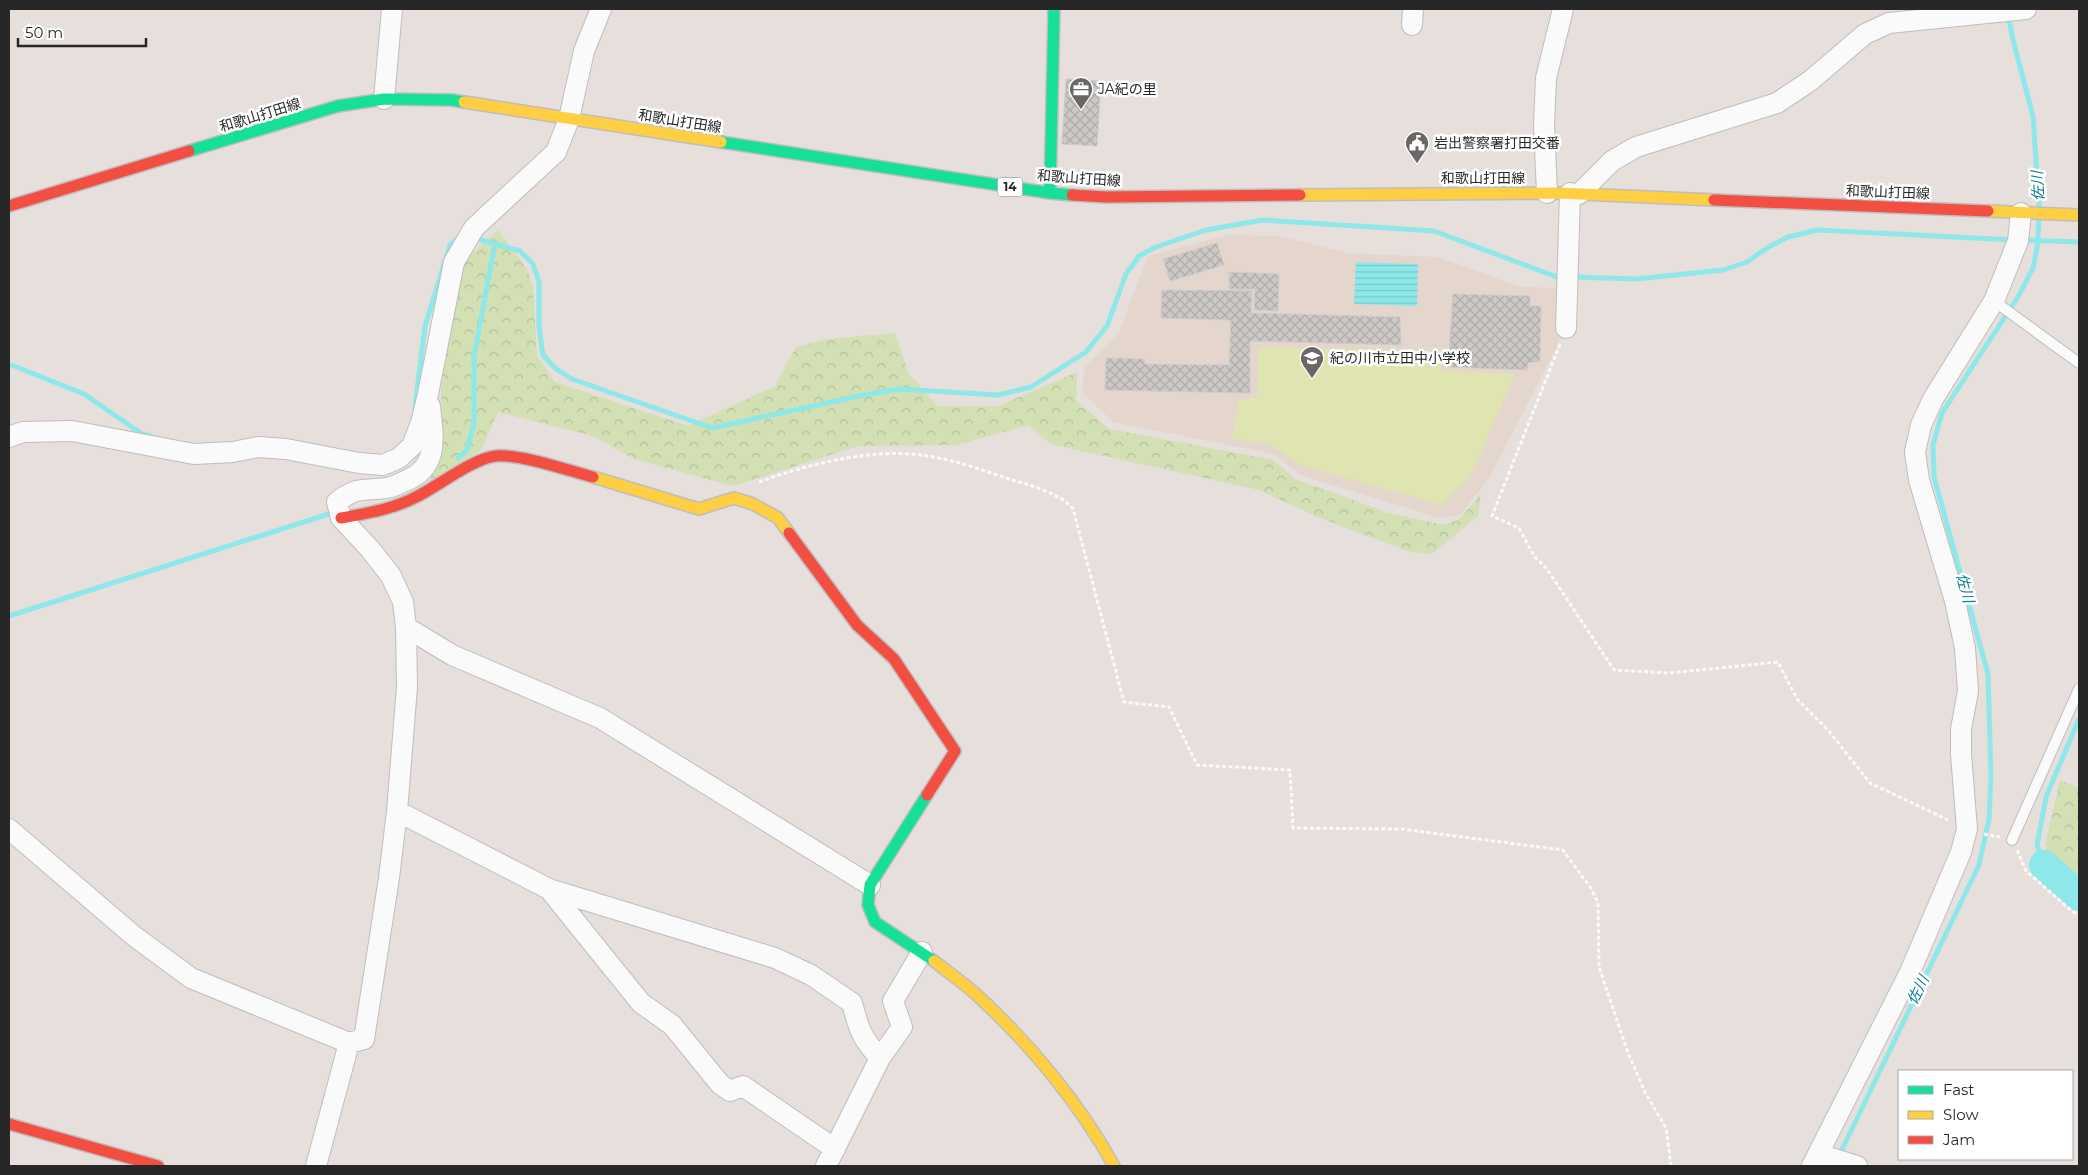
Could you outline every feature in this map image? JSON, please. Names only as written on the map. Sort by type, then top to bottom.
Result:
[{"type":"main road","points":[[1050,193],[1054,9]]},
{"type":"main road","name":"和歌山打田線","points":[[9,206],[338,106],[384,99],[452,100],[569,120],[1050,193],[1106,197],[1548,193],[2079,215]]},
{"type":"main road","points":[[342,518],[385,510],[417,497],[468,467],[494,456],[514,457],[620,484],[699,509],[734,498],[753,504],[778,518],[856,625],[894,659],[954,751],[870,886],[868,905],[875,922],[922,952],[978,996],[1032,1051],[1097,1135],[1114,1166]]},
{"type":"main road","points":[[9,1124],[158,1166]]},
{"type":"street","points":[[384,99],[392,9]]},
{"type":"street","points":[[9,437],[23,432],[72,431],[194,454],[233,452],[258,447],[286,449],[359,463],[383,465],[399,458],[412,446],[421,423],[454,262],[474,228],[556,152],[569,120],[584,51],[601,9]]},
{"type":"street","points":[[1548,193],[1544,125],[1546,78],[1564,9]]},
{"type":"street","points":[[1566,328],[1574,194],[1612,161],[1636,147],[1777,103],[1810,81],[1864,34],[1889,23],[2026,9]]},
{"type":"street","points":[[1853,1166],[1818,1159],[1910,972],[1961,852],[1975,831],[1961,754],[1961,729],[1968,691],[1966,648],[1955,601],[1918,480],[1915,452],[1921,425],[1933,399],[1997,303],[2027,213]]},
{"type":"street","points":[[9,829],[134,936],[191,978],[349,1043],[364,1039],[389,878],[397,811],[408,686],[406,626],[403,602],[391,576],[342,518],[337,502],[351,491],[389,488],[416,477],[427,466],[434,443],[428,394]]},
{"type":"street","points":[[406,626],[452,655],[600,718],[870,886]]},
{"type":"street","points":[[397,811],[549,889],[775,958],[811,975],[852,1003],[861,1034],[867,1044],[880,1058]]},
{"type":"street","points":[[549,889],[640,1003],[672,1025],[720,1084],[730,1091],[743,1086],[831,1158],[880,1058],[902,1027],[893,1000],[922,952]]},
{"type":"street","points":[[316,1166],[349,1043]]},
{"type":"lane","points":[[1997,303],[2079,363]]},
{"type":"lane","points":[[2012,840],[2079,689]]},
{"type":"path","points":[[1566,328],[1492,516],[1519,528],[1534,556],[1547,569],[1614,670],[1670,673],[1778,662],[1797,700],[1828,730],[1870,783],[1975,831],[2012,840],[2026,870],[2079,915]]},
{"type":"path","points":[[757,483],[802,469],[884,452],[928,456],[1025,484],[1061,499],[1069,503],[1073,509],[1124,702],[1169,708],[1197,765],[1290,770],[1293,828],[1401,829],[1563,850],[1592,890],[1598,903],[1599,967],[1628,1053],[1646,1094],[1666,1128],[1671,1166]]},
{"type":"shaded area","name":"紀の川市立田中小学校","points":[[1227,235],[1279,236],[1347,253],[1438,257],[1520,287],[1559,288],[1559,343],[1489,478],[1460,515],[1439,518],[1300,475],[1274,454],[1113,422],[1082,392],[1085,367],[1119,332],[1148,256]]},
{"type":"green space","points":[[498,230],[527,269],[533,287],[537,356],[555,382],[688,426],[775,386],[796,347],[827,339],[895,333],[908,372],[937,406],[998,406],[1077,372],[1076,400],[1109,429],[1273,460],[1295,479],[1388,513],[1443,525],[1460,519],[1481,493],[1478,516],[1432,554],[1410,552],[1318,517],[1259,490],[1050,444],[1029,425],[957,445],[858,446],[733,486],[634,459],[593,436],[498,412],[481,450],[428,485],[443,439],[441,393],[447,329],[460,264]]},
{"type":"green space","points":[[1259,347],[1443,351],[1441,370],[1515,374],[1470,477],[1441,505],[1300,465],[1268,443],[1232,439],[1239,400],[1257,397]]},
{"type":"green space","points":[[2060,780],[2079,788],[2079,882],[2056,868],[2045,845]]},
{"type":"water","points":[[1356,262],[1418,264],[1417,306],[1354,304]]},
{"type":"building","points":[[1066,79],[1101,81],[1097,146],[1062,144]]},
{"type":"building","points":[[1217,243],[1224,265],[1170,281],[1163,259]]},
{"type":"building","points":[[1229,272],[1279,274],[1278,311],[1254,310],[1255,289],[1229,289]]},
{"type":"building","points":[[1162,290],[1252,291],[1251,313],[1400,317],[1401,345],[1250,341],[1250,393],[1105,390],[1106,358],[1145,359],[1144,364],[1229,365],[1231,320],[1161,318]]},
{"type":"building","points":[[1453,294],[1530,296],[1530,306],[1541,306],[1540,361],[1528,363],[1527,370],[1448,367]]},
{"type":"waterway","name":"佐川","points":[[2008,14],[2033,116],[2039,205]]},
{"type":"waterway","points":[[474,238],[520,251],[533,264],[539,282],[539,327],[543,355],[555,368],[572,379],[712,428],[899,389],[998,395],[1031,387],[1086,352],[1107,326],[1126,274],[1139,256],[1156,247],[1206,230],[1263,220],[1434,231],[1557,277],[1564,277]]},
{"type":"waterway","name":"佐川","points":[[1839,1156],[1979,865],[1989,819],[1991,776],[1988,674],[1934,477],[1933,445],[1942,413],[2018,297],[2033,268],[2039,221]]},
{"type":"waterway","points":[[1572,277],[1636,279],[1723,270],[1747,262],[1767,248],[1788,237],[1817,230],[2014,240]]},
{"type":"waterway","points":[[415,407],[425,326],[450,245],[461,235]]},
{"type":"waterway","points":[[2022,240],[2079,242]]},
{"type":"waterway","points":[[458,458],[467,450],[474,424],[474,357],[495,243]]},
{"type":"waterway","points":[[9,364],[84,394],[142,434],[150,436]]},
{"type":"waterway","points":[[9,616],[335,512]]},
{"type":"waterway","points":[[2044,865],[2037,845],[2046,797],[2079,719]]},
{"type":"waterway","points":[[2044,865],[2079,896]]},
{"type":"traffic: fast","points":[[1050,193],[1054,9]]},
{"type":"traffic: fast","points":[[189,151],[338,106],[384,99],[452,100],[464,102]]},
{"type":"traffic: fast","points":[[721,142],[1072,195]]},
{"type":"traffic: fast","points":[[927,795],[870,885],[868,905],[875,922],[934,961]]},
{"type":"traffic: slow","points":[[464,102],[721,142]]},
{"type":"traffic: slow","points":[[1300,195],[1559,193],[1714,200]]},
{"type":"traffic: slow","points":[[1988,211],[2079,215]]},
{"type":"traffic: slow","points":[[593,477],[699,509],[734,498],[753,504],[778,518],[789,533]]},
{"type":"traffic: slow","points":[[934,961],[979,997],[1035,1055],[1086,1120],[1114,1166]]},
{"type":"traffic: jam","points":[[9,206],[189,151]]},
{"type":"traffic: jam","points":[[1072,195],[1106,197],[1300,195]]},
{"type":"traffic: jam","points":[[1714,200],[1988,211]]},
{"type":"traffic: jam","points":[[341,518],[400,504],[467,467],[496,456],[518,457],[593,477]]},
{"type":"traffic: jam","points":[[789,533],[857,625],[894,659],[955,751],[927,795]]},
{"type":"traffic: jam","points":[[9,1124],[158,1166]]},
{"type":"place","name":"JA紀の里","points":[[1081,110]]},
{"type":"place","name":"岩出警察署打田交番","points":[[1417,164]]},
{"type":"place","name":"紀の川市立田中小学校","points":[[1312,379]]}]
